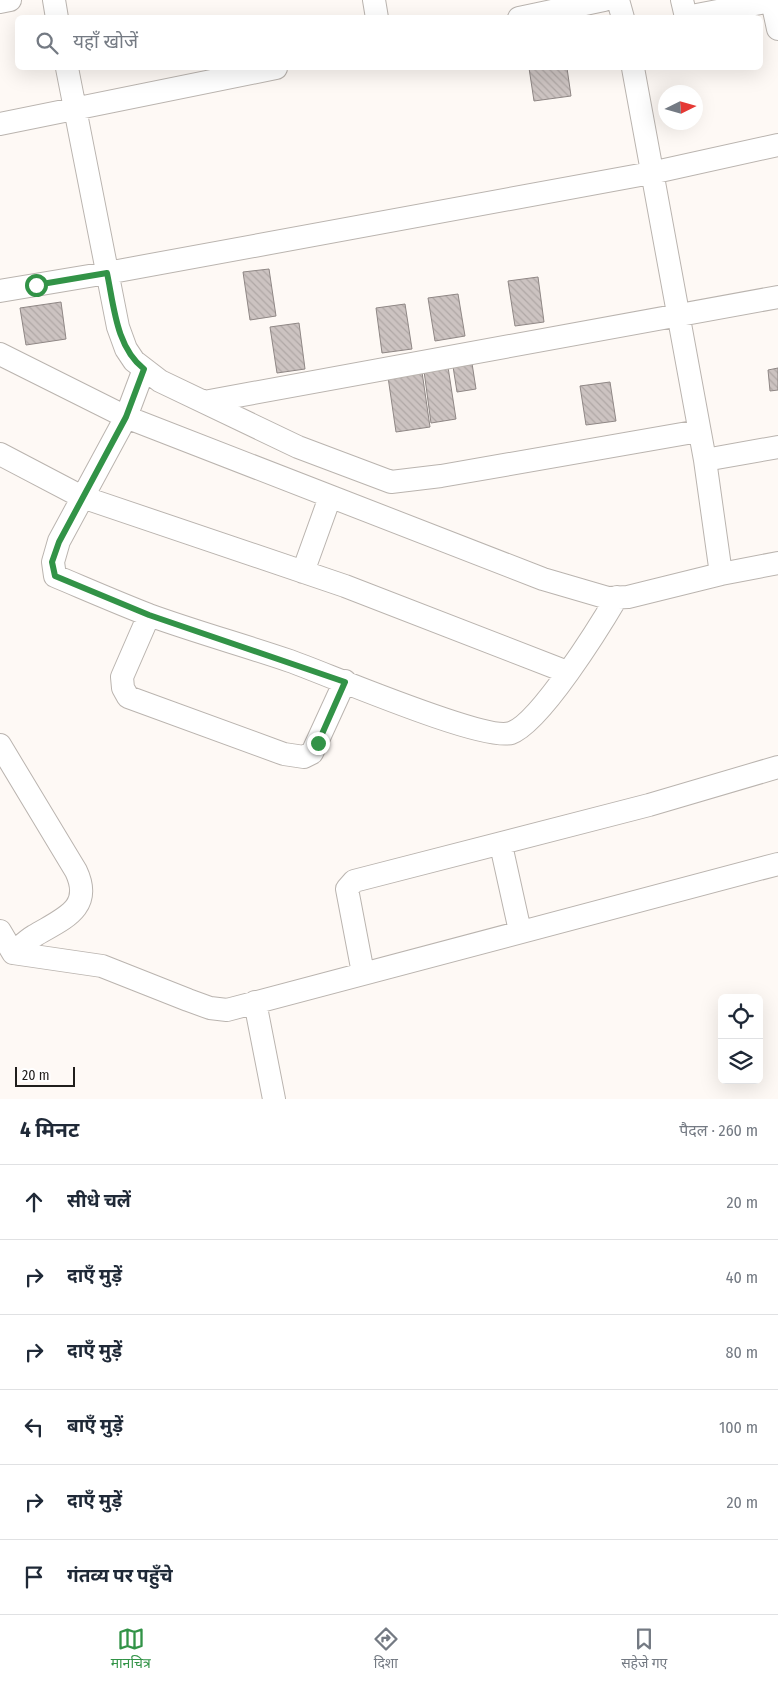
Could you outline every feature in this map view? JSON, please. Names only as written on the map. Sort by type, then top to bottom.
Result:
[{"type":"street","points":[[0,2],[10,0]]},
{"type":"street","points":[[54,0],[56,15]]},
{"type":"street","points":[[374,0],[376,15]]},
{"type":"street","points":[[533,15],[604,0]]},
{"type":"street","points":[[618,0],[622,15]]},
{"type":"street","points":[[682,0],[685,15]]},
{"type":"street","points":[[695,15],[774,0],[778,29]]},
{"type":"street","points":[[67,70],[118,328],[126,349],[134,361],[160,381],[298,447],[391,482],[441,476],[699,431]]},
{"type":"street","points":[[0,124],[266,70]]},
{"type":"street","points":[[633,70],[651,173],[680,316],[705,460],[721,574]]},
{"type":"street","points":[[0,291],[651,173],[778,145]]},
{"type":"street","points":[[204,402],[778,297]]},
{"type":"street","points":[[0,354],[126,417],[543,579],[608,598],[778,563]]},
{"type":"street","points":[[144,369],[126,417],[59,542],[52,562],[55,576],[149,615],[345,682],[433,715],[498,735],[519,729],[536,712],[576,661],[617,597]]},
{"type":"street","points":[[705,460],[778,447]]},
{"type":"street","points":[[0,454],[82,497],[345,586],[567,672]]},
{"type":"street","points":[[303,572],[330,497]]},
{"type":"street","points":[[149,615],[122,677],[123,688],[128,697],[284,754],[304,757],[312,753],[345,682]]},
{"type":"street","points":[[0,745],[76,871],[82,891],[80,901],[73,911],[32,937],[13,953]]},
{"type":"street","points":[[363,973],[348,902],[347,889],[354,882],[501,845],[778,767]]},
{"type":"street","points":[[501,845],[520,931]]},
{"type":"street","points":[[13,953],[102,966],[210,1008],[227,1010],[778,864]]},
{"type":"street","points":[[0,931],[13,953]]},
{"type":"street","points":[[255,1002],[274,1099]]},
{"type":"building","points":[[529,70],[567,70],[571,96],[534,101]]},
{"type":"building","points":[[269,269],[276,316],[250,320],[243,272]]},
{"type":"building","points":[[538,277],[544,322],[515,326],[508,281]]},
{"type":"building","points":[[458,294],[465,336],[435,341],[428,298]]},
{"type":"building","points":[[61,302],[66,339],[26,345],[20,308]]},
{"type":"building","points":[[405,304],[412,349],[382,353],[376,308]]},
{"type":"building","points":[[299,323],[305,369],[277,373],[270,327]]},
{"type":"building","points":[[471,357],[476,389],[457,392],[452,360]]},
{"type":"building","points":[[448,367],[456,419],[431,423],[424,371]]},
{"type":"building","points":[[778,368],[778,390],[770,391],[768,370]]},
{"type":"building","points":[[422,372],[430,427],[396,432],[388,377]]},
{"type":"building","points":[[610,382],[616,421],[586,425],[580,386]]},
{"type":"route","points":[[36,285],[107,273],[118,328],[126,349],[134,361],[144,369],[126,417],[59,542],[52,562],[55,576],[149,615],[290,661],[345,682],[318,743]]}]
